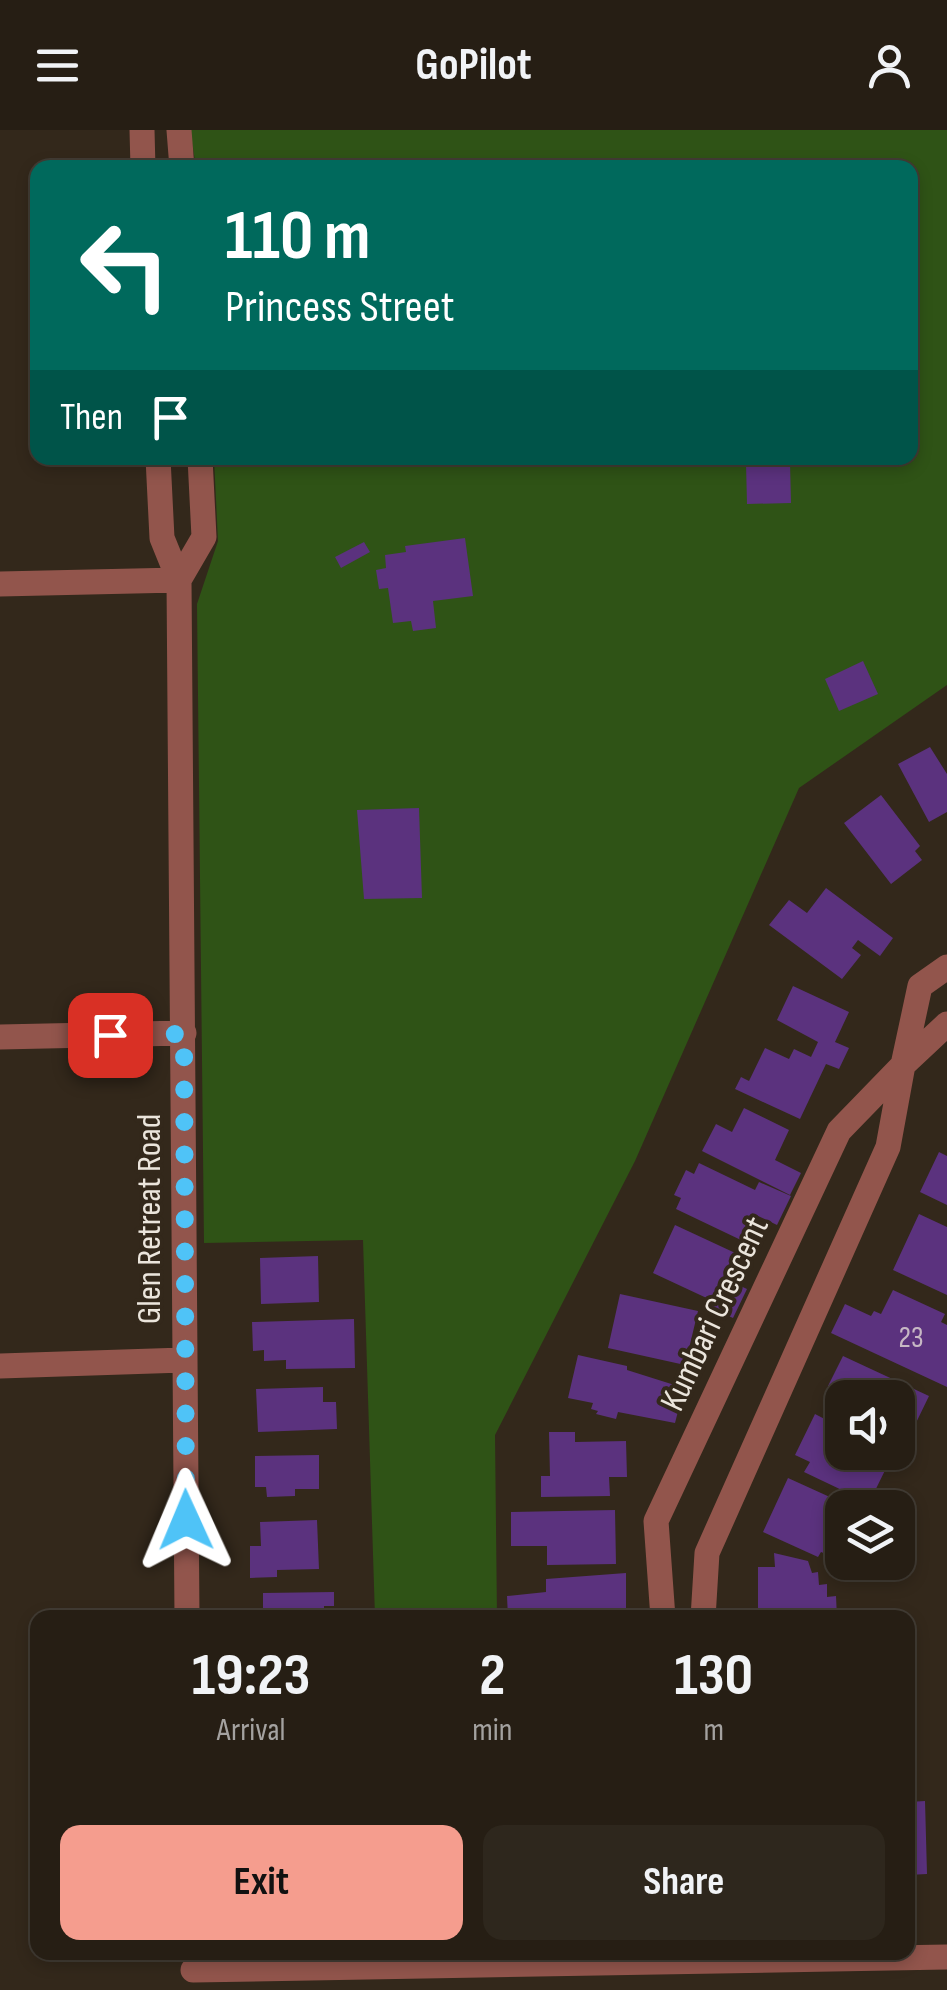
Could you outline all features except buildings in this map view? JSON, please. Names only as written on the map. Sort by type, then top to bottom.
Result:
[{"type":"street","points":[[142,130],[144,160]]},
{"type":"street","points":[[180,130],[182,160]]},
{"type":"street","name":"Glen Retreat Road","points":[[158,465],[162,538],[179,580],[187,1610]]},
{"type":"street","points":[[0,584],[179,580],[204,537],[200,465]]},
{"type":"street","points":[[703,1610],[707,1554],[888,1147],[920,986],[947,967]]},
{"type":"street","name":"Kumbari Crescent","points":[[662,1610],[656,1521],[839,1131],[947,1024]]},
{"type":"street","points":[[0,1037],[184,1034]]},
{"type":"street","points":[[0,1366],[184,1360]]},
{"type":"street","points":[[915,1956],[947,1956]]},
{"type":"street","points":[[193,1971],[524,1977],[667,1960]]},
{"type":"green space","points":[[190,130],[947,130],[947,685],[799,788],[635,1161],[495,1435],[497,1610],[375,1610],[363,1240],[204,1243],[197,604],[218,541],[214,465],[918,465],[918,160],[195,160]]},
{"type":"route","points":[[110,1035],[184,1034],[186,1520]]}]
